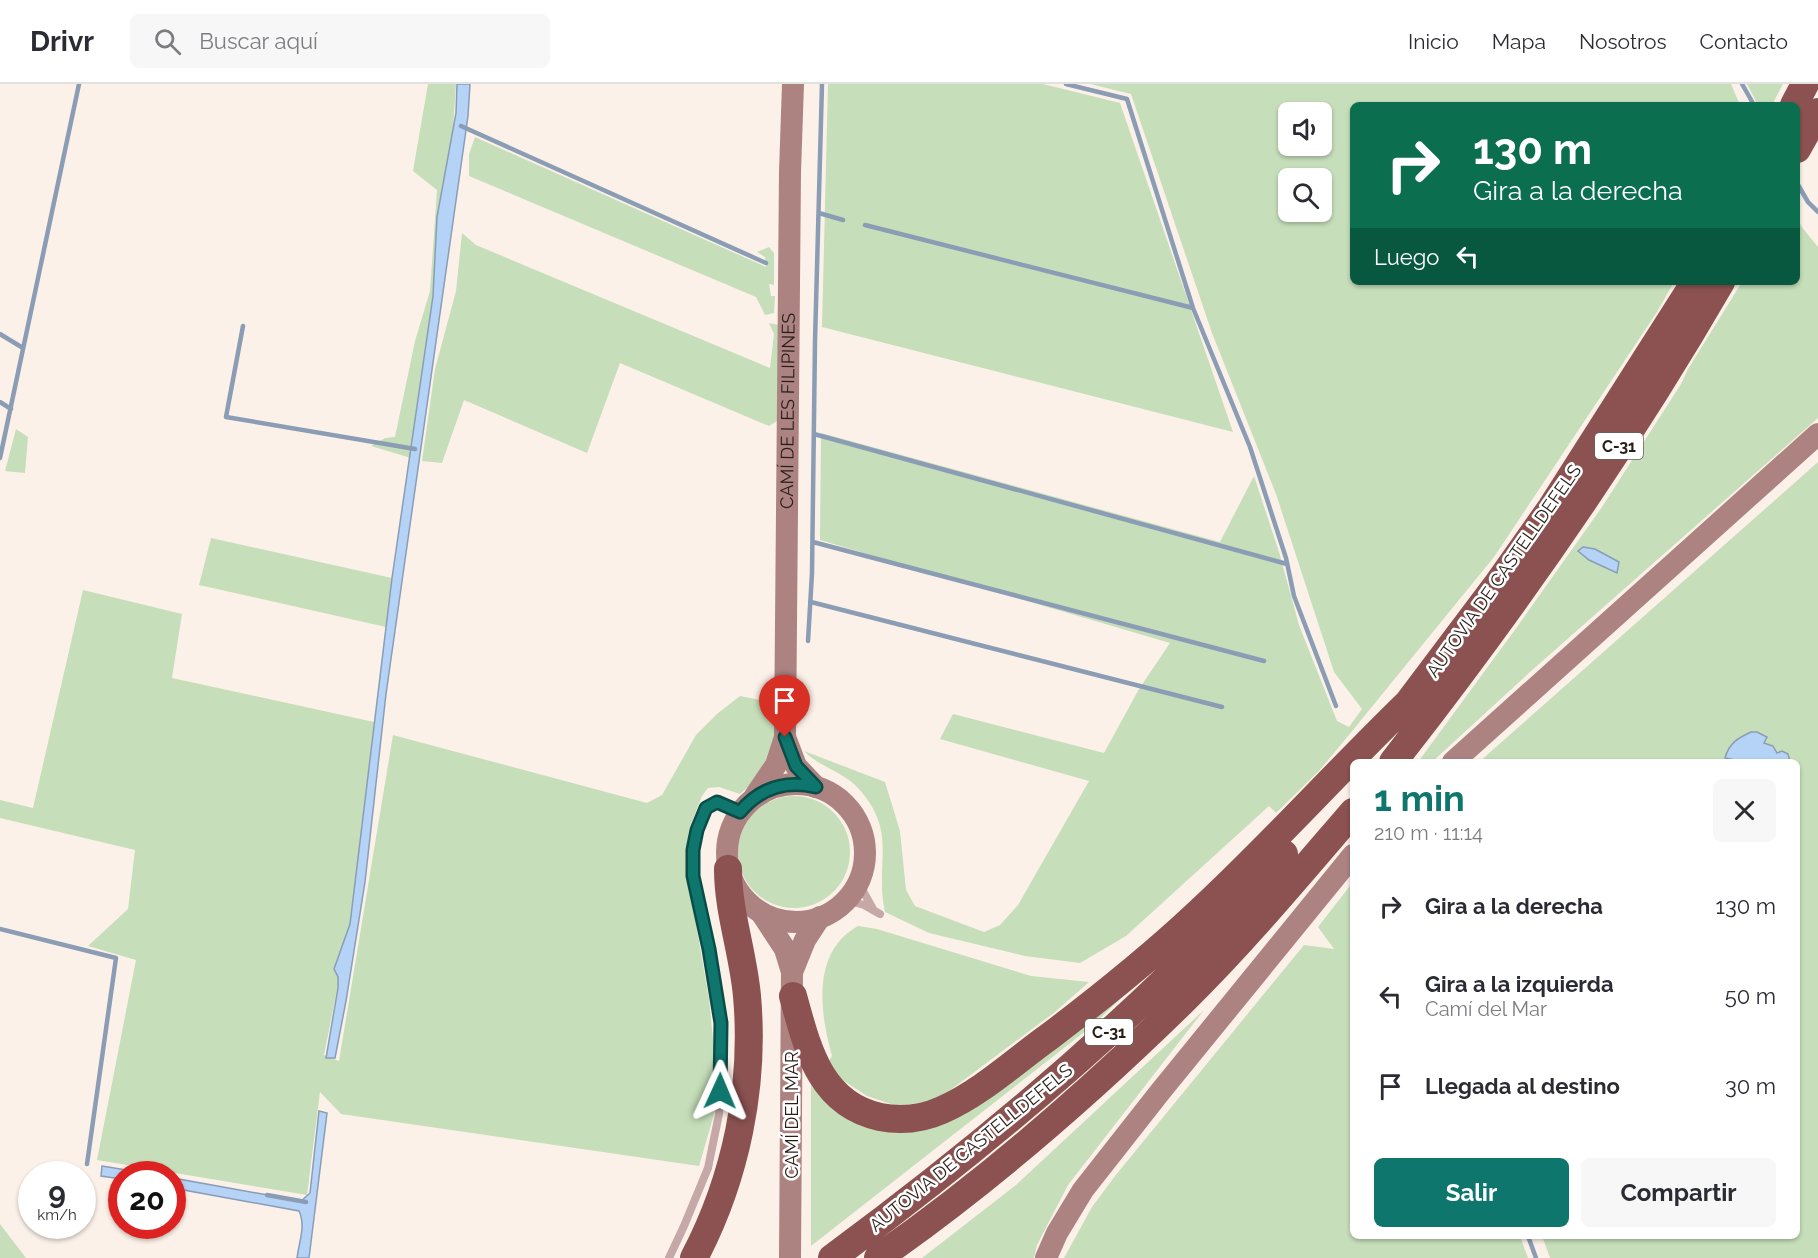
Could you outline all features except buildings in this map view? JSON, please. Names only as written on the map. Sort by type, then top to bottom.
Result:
[{"type":"highway","points":[[1796,102],[1805,84]]},
{"type":"highway","points":[[1800,144],[1818,112]]},
{"type":"highway","name":"AUTOVIA DE CASTELLDEFELS","points":[[1363,759],[1490,595],[1551,508],[1693,285]]},
{"type":"highway","name":"AUTOVIA DE CASTELLDEFELS","points":[[1395,759],[1511,605],[1571,519],[1660,382],[1719,285]]},
{"type":"highway","points":[[792,984],[813,1060],[821,1076],[839,1096],[867,1112],[891,1118],[922,1117],[941,1111],[975,1092],[1151,956],[1263,849],[1325,787],[1350,758],[1414,696]]},
{"type":"highway","name":"AUTOVIA DE CASTELLDEFELS","points":[[832,1258],[921,1192],[1002,1126],[1128,1015],[1234,908],[1350,776]]},
{"type":"highway","name":"AUTOVIA DE CASTELLDEFELS","points":[[878,1258],[942,1213],[1022,1148],[1106,1074],[1192,991],[1250,930],[1350,815]]},
{"type":"highway","points":[[694,1258],[724,1191],[738,1139],[746,1096],[747,994],[730,911],[728,868]]},
{"type":"main road","name":"CAMÍ DE LES FILIPINES","points":[[785,737],[793,84]]},
{"type":"main road","points":[[1456,759],[1818,434]]},
{"type":"main road","points":[[785,737],[796,766],[816,787]]},
{"type":"main road","points":[[748,804],[787,784],[816,787],[843,802],[857,822],[864,847],[864,858],[852,891],[828,914],[807,922],[785,922],[762,914],[740,894],[728,868],[727,843],[733,824],[776,765],[785,737]]},
{"type":"main road","points":[[1046,1258],[1069,1211],[1096,1174],[1350,859]]},
{"type":"main road","name":"CAMÍ DEL MAR","points":[[762,914],[785,949],[792,984],[790,1258]]},
{"type":"main road","name":"CAMÍ DEL MAR","points":[[792,984],[805,940],[820,917]]},
{"type":"lane","points":[[669,1258],[708,1168],[719,1114],[721,1023],[709,949],[693,876],[695,840],[702,814],[711,804],[717,802],[748,804]]},
{"type":"lane","points":[[852,891],[877,912],[857,902],[852,891]]},
{"type":"green space","points":[[428,84],[456,84],[448,202],[411,458],[371,446],[385,438],[395,437],[415,341],[430,291],[437,190],[413,171]]},
{"type":"green space","points":[[828,84],[1043,84],[1120,103],[1233,432],[822,327]]},
{"type":"green space","points":[[1090,84],[1731,84],[1739,102],[1350,102],[1350,285],[1672,285],[1657,312],[1494,557],[1319,771],[1276,813],[1269,806],[1126,936],[1080,963],[1025,956],[929,933],[885,912],[882,894],[882,834],[878,819],[870,804],[852,782],[804,751],[885,782],[900,831],[906,890],[915,906],[984,932],[1000,925],[1018,905],[1089,781],[940,739],[953,714],[1104,753],[1139,689],[1170,643],[820,540],[821,433],[1220,542],[1254,476],[1279,552],[1299,625],[1337,721],[1349,727],[1362,709],[1334,672],[1276,494],[1212,333],[1131,94]]},
{"type":"green space","points":[[1747,84],[1783,84],[1774,102],[1756,102]]},
{"type":"green space","points":[[475,137],[766,267],[765,257],[757,252],[769,247],[774,253],[774,285],[769,284],[771,296],[775,296],[774,313],[765,315],[756,297],[469,176],[469,154]]},
{"type":"green space","points":[[1800,223],[1818,247],[1818,418],[1530,672],[1435,759],[1420,759],[1602,507],[1681,384],[1740,285],[1800,285]]},
{"type":"green space","points":[[462,233],[476,245],[770,368],[774,334],[769,323],[779,325],[777,421],[769,426],[620,363],[587,453],[464,400],[442,463],[422,461],[435,369],[456,291]]},
{"type":"green space","points":[[16,429],[28,437],[25,473],[5,471]]},
{"type":"green space","points":[[1818,462],[1818,1258],[1550,1258],[1543,1239],[1800,1239],[1800,759],[1482,759]]},
{"type":"green space","points":[[211,538],[392,578],[386,627],[199,585]]},
{"type":"green space","points":[[83,590],[182,614],[172,678],[374,722],[350,924],[324,1055],[339,1061],[393,735],[647,803],[662,795],[696,735],[740,696],[775,703],[774,749],[757,779],[740,794],[719,787],[708,788],[702,796],[689,829],[686,866],[709,999],[716,1069],[715,1111],[699,1166],[341,1114],[320,1092],[307,1195],[186,1175],[186,1161],[97,1160],[136,960],[88,946],[128,909],[135,850],[0,818],[0,800],[33,808]]},
{"type":"green space","points":[[794,796],[816,800],[834,812],[846,830],[850,852],[846,874],[834,892],[816,904],[794,908],[772,904],[754,892],[742,874],[738,852],[742,830],[754,812],[772,800]]},
{"type":"green space","points":[[1350,886],[1350,1239],[1521,1239],[1528,1258],[1064,1258],[1092,1207],[1115,1176],[1304,945],[1334,949],[1318,927]]},
{"type":"green space","points":[[1203,920],[1092,1026],[811,1246],[811,1080],[904,1129]]},
{"type":"green space","points":[[858,926],[877,929],[1031,976],[1089,982],[1055,1012],[937,1100],[897,1106],[867,1096],[841,1079],[827,1064],[832,1056],[824,1021],[823,985],[826,967],[832,951],[843,937]]},
{"type":"green space","points":[[1204,1010],[1068,1185],[1037,1245],[1034,1258],[922,1258],[1016,1185]]},
{"type":"green space","points":[[0,1224],[26,1258],[0,1258]]},
{"type":"water","points":[[457,84],[470,84],[468,116],[386,694],[365,882],[335,1058],[326,1058],[338,988],[338,977],[334,969],[350,924],[392,578],[433,296],[437,217],[456,113]]},
{"type":"water","points":[[1583,547],[1595,549],[1619,562],[1617,573],[1589,560],[1578,551]]},
{"type":"water","points":[[1757,732],[1767,737],[1764,743],[1773,746],[1777,753],[1782,751],[1788,754],[1789,759],[1725,758],[1729,748],[1742,736]]},
{"type":"water","points":[[319,1111],[327,1113],[309,1258],[297,1258],[302,1228],[299,1211],[186,1190],[186,1180],[301,1201],[310,1193]]},
{"type":"water","points":[[102,1166],[108,1167],[108,1177],[101,1176]]},
{"type":"waterway","points":[[0,458],[79,84]]},
{"type":"waterway","points":[[808,641],[812,573],[822,84]]},
{"type":"waterway","points":[[1066,84],[1127,99],[1193,308],[1250,447],[1286,558],[1294,596],[1336,706]]},
{"type":"waterway","points":[[1742,84],[1752,102]]},
{"type":"waterway","points":[[461,126],[766,263]]},
{"type":"waterway","points":[[1800,188],[1808,202],[1818,212]]},
{"type":"waterway","points":[[819,213],[843,220]]},
{"type":"waterway","points":[[865,225],[1193,308]]},
{"type":"waterway","points":[[243,326],[226,417],[415,449]]},
{"type":"waterway","points":[[0,334],[23,348]]},
{"type":"waterway","points":[[0,402],[11,409]]},
{"type":"waterway","points":[[814,434],[1287,564]]},
{"type":"waterway","points":[[813,542],[1264,661]]},
{"type":"waterway","points":[[811,602],[1222,707]]},
{"type":"waterway","points":[[0,929],[116,958],[87,1161]]},
{"type":"waterway","points":[[267,1195],[306,1202]]},
{"type":"waterway","points":[[1529,1239],[1536,1258]]},
{"type":"route","points":[[720,1091],[721,1023],[709,949],[693,876],[693,850],[702,814],[711,804],[717,802],[740,812],[755,796],[775,787],[787,784],[816,787],[796,766],[785,737]]}]
